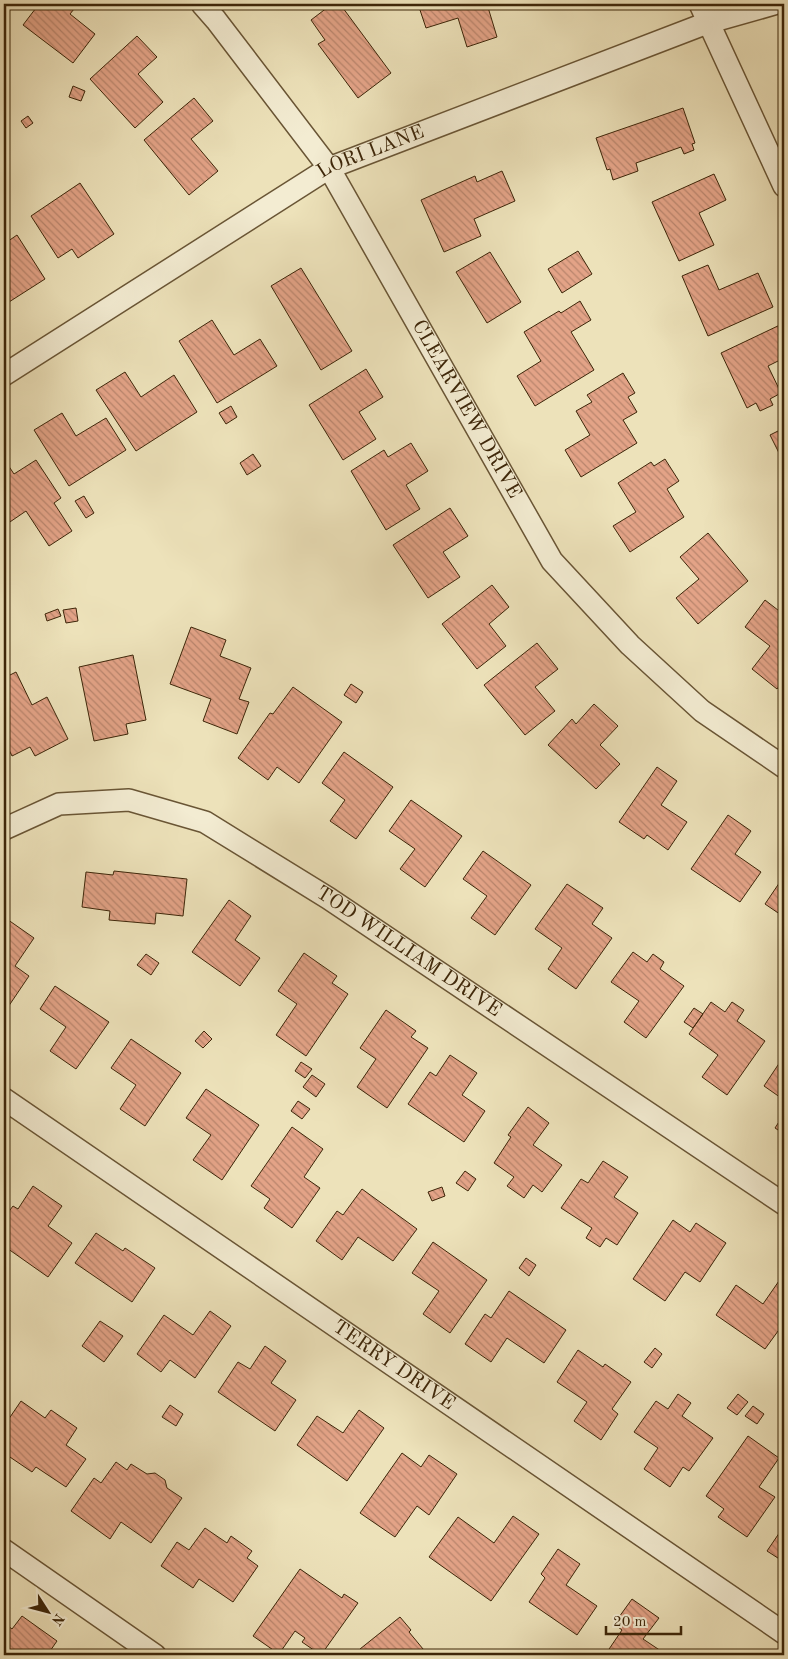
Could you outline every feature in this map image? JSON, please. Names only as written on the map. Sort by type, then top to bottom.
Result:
[{"type":"street","name":"CLEARVIEW DRIVE","points":[[202,4],[329,168],[552,561],[630,644],[702,711],[784,767]]},
{"type":"street","name":"LORI LANE","points":[[4,375],[329,168],[704,13],[774,4]]},
{"type":"street","points":[[704,13],[784,186]]},
{"type":"street","name":"TOD WILLIAM DRIVE","points":[[4,829],[59,804],[129,800],[205,822],[328,898],[784,1204]]},
{"type":"street","name":"TERRY DRIVE","points":[[4,1099],[784,1632]]},
{"type":"street","points":[[4,1550],[144,1652]]},
{"type":"building","points":[[39,4],[78,4],[70,14],[95,34],[73,63],[23,25]]},
{"type":"building","points":[[332,4],[340,4],[391,73],[358,98],[318,44],[325,40],[311,20]]},
{"type":"building","points":[[418,4],[487,4],[497,37],[467,47],[458,18],[426,28]]},
{"type":"building","points":[[137,36],[157,57],[138,74],[163,102],[135,128],[90,79]]},
{"type":"building","points":[[73,86],[85,91],[81,101],[69,97]]},
{"type":"building","points":[[194,98],[213,121],[191,139],[218,171],[189,195],[144,140]]},
{"type":"building","points":[[683,108],[695,143],[692,144],[694,150],[684,154],[681,147],[636,163],[638,171],[613,180],[610,169],[607,170],[596,138]]},
{"type":"building","points":[[28,116],[33,123],[26,128],[21,121]]},
{"type":"building","points":[[502,171],[515,201],[474,219],[481,236],[444,252],[421,200],[475,176],[477,182]]},
{"type":"building","points":[[714,174],[726,200],[699,213],[714,245],[679,261],[652,202]]},
{"type":"building","points":[[80,183],[114,234],[78,258],[72,249],[58,258],[31,216]]},
{"type":"building","points":[[17,235],[45,279],[9,302],[4,293],[4,244]]},
{"type":"building","points":[[578,251],[592,274],[562,293],[548,269]]},
{"type":"building","points":[[490,252],[521,302],[487,323],[456,272]]},
{"type":"building","points":[[708,265],[719,290],[758,273],[773,307],[708,336],[682,276]]},
{"type":"building","points":[[301,268],[352,351],[321,370],[271,286]]},
{"type":"building","points":[[580,301],[591,320],[571,332],[594,370],[535,406],[517,376],[541,361],[524,332]]},
{"type":"building","points":[[212,320],[234,355],[260,339],[277,366],[217,403],[179,341]]},
{"type":"building","points":[[782,324],[784,329],[784,358],[768,366],[781,393],[770,399],[773,405],[760,411],[756,403],[747,408],[721,353]]},
{"type":"building","points":[[366,369],[383,397],[359,412],[376,439],[343,460],[309,405]]},
{"type":"building","points":[[125,372],[141,397],[174,375],[197,412],[136,451],[96,390]]},
{"type":"building","points":[[623,373],[635,393],[628,397],[637,412],[623,420],[637,443],[581,477],[565,450],[590,435],[576,411],[592,402],[587,395]]},
{"type":"building","points":[[231,406],[237,417],[226,424],[219,413]]},
{"type":"building","points":[[62,413],[76,436],[106,418],[126,450],[69,486],[34,430]]},
{"type":"building","points":[[784,428],[784,463],[770,435]]},
{"type":"building","points":[[411,443],[428,471],[406,485],[420,509],[386,530],[351,471],[384,450],[388,457]]},
{"type":"building","points":[[253,454],[261,466],[247,475],[240,463]]},
{"type":"building","points":[[4,459],[14,474],[36,460],[61,498],[54,503],[72,531],[49,546],[26,511],[4,526]]},
{"type":"building","points":[[665,459],[679,481],[667,489],[684,517],[630,552],[613,526],[636,512],[618,483],[651,462],[654,466]]},
{"type":"building","points":[[84,496],[94,513],[86,518],[75,501]]},
{"type":"building","points":[[450,508],[468,536],[443,552],[460,577],[428,598],[393,545]]},
{"type":"building","points":[[708,533],[748,581],[698,624],[676,598],[699,579],[680,557]]},
{"type":"building","points":[[492,585],[509,607],[489,624],[506,646],[477,669],[442,624]]},
{"type":"building","points":[[765,600],[783,614],[784,612],[784,680],[777,689],[752,669],[770,646],[745,627]]},
{"type":"building","points":[[76,608],[78,621],[66,623],[63,610]]},
{"type":"building","points":[[58,609],[61,616],[47,621],[45,614]]},
{"type":"building","points":[[191,627],[226,640],[220,656],[251,668],[239,699],[249,702],[237,734],[203,721],[211,699],[170,684]]},
{"type":"building","points":[[537,643],[558,669],[535,687],[555,711],[525,735],[484,685]]},
{"type":"building","points":[[133,655],[146,720],[126,724],[128,734],[94,741],[79,667]]},
{"type":"building","points":[[16,672],[32,705],[47,697],[68,739],[35,756],[30,747],[12,756],[4,740],[4,678]]},
{"type":"building","points":[[351,684],[363,692],[356,703],[344,695]]},
{"type":"building","points":[[293,687],[342,722],[299,783],[277,767],[268,780],[238,758],[270,713],[273,714]]},
{"type":"building","points":[[594,704],[618,726],[600,745],[620,764],[596,789],[548,745],[572,719],[576,724]]},
{"type":"building","points":[[344,752],[393,787],[356,839],[330,821],[345,800],[322,783]]},
{"type":"building","points":[[657,767],[677,781],[661,805],[687,822],[668,850],[647,835],[644,839],[619,822]]},
{"type":"building","points":[[411,800],[462,836],[425,887],[400,869],[415,849],[389,831]]},
{"type":"building","points":[[728,815],[751,831],[735,854],[761,872],[740,902],[691,869]]},
{"type":"building","points":[[483,851],[531,885],[495,935],[471,918],[487,896],[463,879]]},
{"type":"building","points":[[114,871],[187,879],[183,916],[156,913],[155,924],[109,920],[110,911],[82,907],[86,872],[113,875]]},
{"type":"building","points":[[784,876],[784,917],[765,904]]},
{"type":"building","points":[[567,884],[603,908],[592,924],[612,938],[576,989],[548,969],[562,948],[535,929]]},
{"type":"building","points":[[229,900],[251,916],[235,940],[260,958],[240,986],[192,952]]},
{"type":"building","points":[[4,917],[34,938],[15,966],[29,976],[4,1013]]},
{"type":"building","points":[[633,952],[647,962],[653,954],[664,962],[660,969],[684,986],[646,1038],[624,1022],[639,1001],[611,982]]},
{"type":"building","points":[[304,953],[337,976],[332,983],[348,994],[306,1056],[276,1035],[297,1004],[278,991]]},
{"type":"building","points":[[146,954],[159,963],[151,975],[137,965]]},
{"type":"building","points":[[55,986],[109,1022],[76,1069],[50,1051],[66,1027],[40,1009]]},
{"type":"building","points":[[711,1002],[725,1012],[732,1002],[744,1010],[737,1021],[765,1041],[727,1095],[702,1077],[718,1055],[689,1034]]},
{"type":"building","points":[[694,1008],[703,1014],[693,1028],[684,1022]]},
{"type":"building","points":[[386,1010],[416,1031],[411,1037],[428,1048],[387,1108],[357,1087],[376,1059],[360,1048]]},
{"type":"building","points":[[204,1031],[212,1039],[203,1048],[195,1041]]},
{"type":"building","points":[[131,1039],[181,1073],[145,1126],[120,1109],[136,1085],[111,1068]]},
{"type":"building","points":[[450,1055],[477,1073],[462,1095],[485,1111],[464,1142],[408,1104],[430,1072],[436,1076]]},
{"type":"building","points":[[784,1056],[784,1100],[764,1086]]},
{"type":"building","points":[[301,1062],[312,1069],[305,1078],[295,1071]]},
{"type":"building","points":[[312,1075],[325,1084],[316,1097],[303,1087]]},
{"type":"building","points":[[206,1089],[259,1125],[222,1180],[193,1160],[211,1135],[186,1118]]},
{"type":"building","points":[[298,1101],[310,1109],[302,1119],[291,1111]]},
{"type":"building","points":[[528,1107],[549,1123],[533,1145],[562,1165],[542,1192],[533,1185],[524,1198],[507,1186],[514,1177],[494,1163],[511,1137],[508,1135]]},
{"type":"building","points":[[784,1114],[784,1134],[775,1128]]},
{"type":"building","points":[[292,1127],[323,1149],[304,1177],[320,1188],[292,1228],[264,1208],[270,1199],[251,1186]]},
{"type":"building","points":[[603,1161],[628,1177],[614,1197],[638,1213],[617,1245],[606,1238],[600,1247],[586,1238],[592,1228],[561,1208],[581,1179],[588,1183]]},
{"type":"building","points":[[465,1171],[476,1179],[468,1191],[456,1183]]},
{"type":"building","points":[[33,1186],[62,1206],[48,1226],[72,1243],[48,1277],[4,1246],[4,1218],[13,1206],[18,1209]]},
{"type":"building","points":[[442,1187],[445,1196],[432,1201],[428,1192]]},
{"type":"building","points":[[362,1189],[417,1229],[393,1261],[358,1237],[342,1260],[316,1241],[337,1211],[343,1215]]},
{"type":"building","points":[[673,1220],[690,1232],[696,1223],[726,1243],[700,1282],[685,1272],[665,1301],[633,1279]]},
{"type":"building","points":[[96,1233],[123,1251],[125,1248],[155,1268],[132,1302],[75,1263]]},
{"type":"building","points":[[433,1242],[487,1280],[450,1333],[423,1314],[439,1291],[412,1273]]},
{"type":"building","points":[[526,1258],[536,1265],[529,1276],[519,1268]]},
{"type":"building","points":[[781,1278],[784,1281],[784,1328],[781,1327],[765,1349],[716,1315],[736,1285],[763,1304]]},
{"type":"building","points":[[509,1291],[566,1330],[544,1363],[507,1338],[491,1362],[465,1344],[485,1314],[491,1318]]},
{"type":"building","points":[[210,1311],[231,1326],[195,1378],[170,1360],[161,1372],[137,1354],[164,1315],[193,1335]]},
{"type":"building","points":[[100,1321],[123,1336],[104,1362],[82,1346]]},
{"type":"building","points":[[265,1346],[286,1361],[271,1383],[296,1400],[275,1431],[218,1392],[238,1362],[250,1369]]},
{"type":"building","points":[[655,1348],[662,1354],[652,1368],[644,1362]]},
{"type":"building","points":[[578,1350],[603,1367],[605,1364],[631,1382],[612,1409],[618,1414],[601,1440],[574,1421],[587,1402],[557,1382]]},
{"type":"building","points":[[678,1394],[691,1403],[682,1416],[713,1438],[689,1471],[683,1467],[670,1487],[644,1469],[658,1448],[634,1432],[656,1401],[668,1409]]},
{"type":"building","points":[[738,1394],[748,1402],[737,1415],[727,1408]]},
{"type":"building","points":[[21,1401],[45,1418],[51,1410],[77,1428],[66,1445],[86,1459],[66,1487],[36,1467],[32,1472],[4,1453],[4,1426]]},
{"type":"building","points":[[170,1405],[183,1414],[176,1426],[162,1417]]},
{"type":"building","points":[[753,1406],[764,1414],[757,1424],[745,1416]]},
{"type":"building","points":[[359,1410],[384,1428],[347,1481],[297,1445],[317,1416],[343,1433]]},
{"type":"building","points":[[748,1436],[779,1458],[759,1487],[775,1497],[747,1537],[718,1517],[724,1509],[706,1496]]},
{"type":"building","points":[[402,1453],[421,1467],[429,1455],[457,1474],[429,1515],[417,1506],[395,1537],[360,1513]]},
{"type":"building","points":[[116,1462],[127,1470],[131,1464],[147,1474],[155,1473],[165,1480],[167,1488],[182,1498],[151,1543],[121,1522],[110,1539],[71,1511],[94,1478],[101,1483]]},
{"type":"building","points":[[513,1516],[539,1534],[491,1601],[429,1557],[458,1517],[494,1543]]},
{"type":"building","points":[[784,1526],[784,1562],[767,1551]]},
{"type":"building","points":[[205,1528],[227,1543],[231,1536],[252,1551],[247,1558],[258,1566],[233,1602],[199,1579],[193,1588],[161,1566],[177,1542],[189,1550]]},
{"type":"building","points":[[558,1549],[580,1564],[566,1585],[597,1606],[577,1635],[529,1602],[545,1578],[541,1574]]},
{"type":"building","points":[[300,1569],[342,1598],[344,1594],[358,1603],[321,1655],[302,1642],[305,1638],[295,1631],[279,1654],[253,1636]]},
{"type":"building","points":[[632,1599],[659,1618],[643,1639],[667,1655],[605,1655],[622,1630],[614,1624]]},
{"type":"building","points":[[22,1616],[57,1641],[49,1655],[4,1655],[4,1623],[12,1629]]},
{"type":"building","points":[[400,1617],[411,1630],[409,1632],[428,1655],[365,1655],[360,1649]]}]
